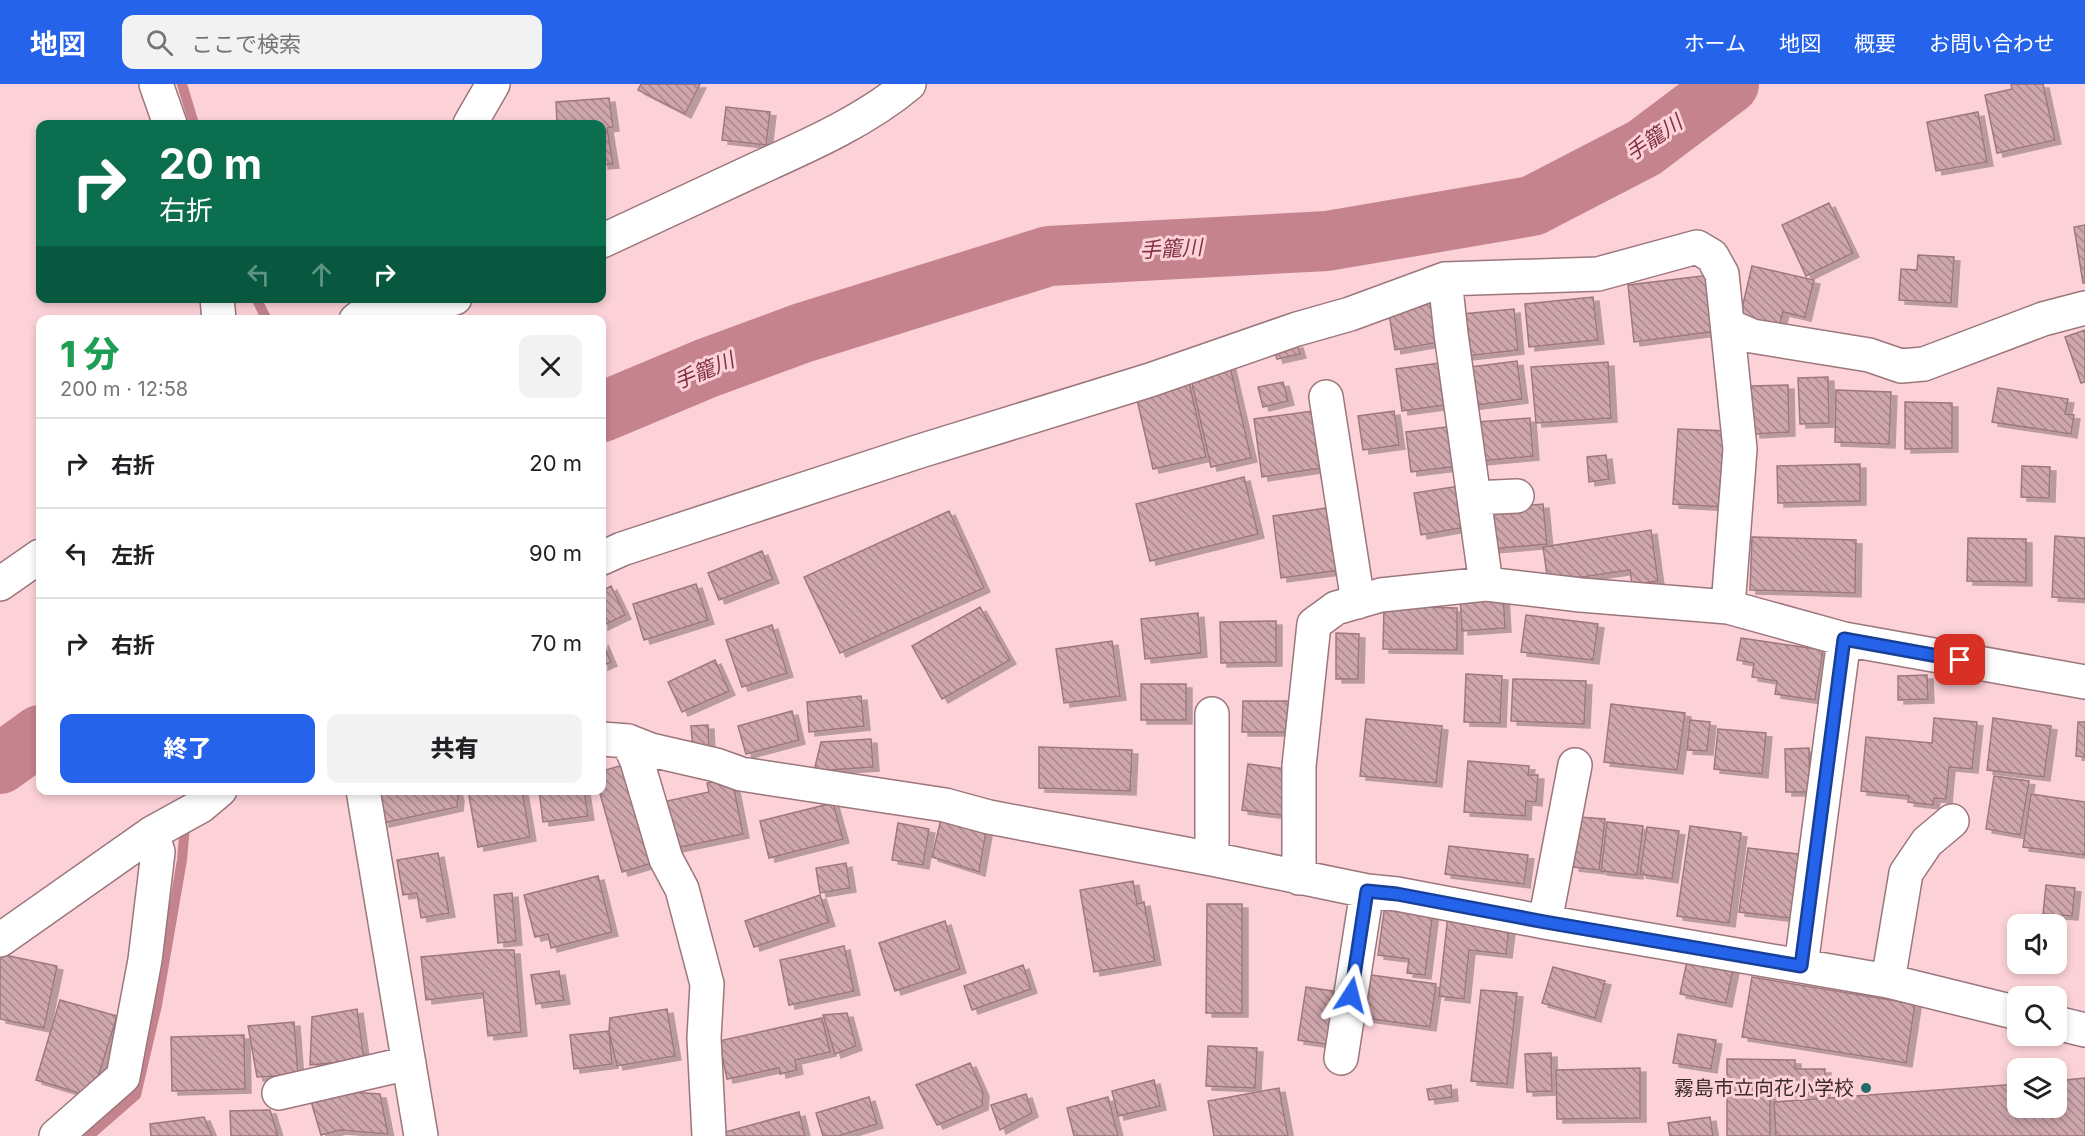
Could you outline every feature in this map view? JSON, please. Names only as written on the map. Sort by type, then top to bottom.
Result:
[{"type":"street","points":[[156,84],[169,120]]},
{"type":"street","points":[[606,239],[820,138],[870,111],[909,84]]},
{"type":"street","points":[[472,120],[490,85]]},
{"type":"street","points":[[606,556],[917,452],[1150,380],[1297,329],[1350,314],[1445,279],[1598,274],[1697,247],[1713,256],[1722,274],[1740,449],[1728,607]]},
{"type":"street","points":[[1445,279],[1486,584]]},
{"type":"street","points":[[367,309],[423,309],[440,303]]},
{"type":"street","points":[[1729,326],[1752,336],[1869,355],[1901,366],[1923,364],[2043,319],[2085,308]]},
{"type":"street","points":[[1326,397],[1358,602]]},
{"type":"street","points":[[1474,498],[1517,496]]},
{"type":"street","points":[[0,584],[23,562]]},
{"type":"street","points":[[1299,878],[1299,766],[1314,624],[1336,608],[1381,596],[1486,584],[1570,594],[1728,607],[1844,639],[2085,682]]},
{"type":"street","points":[[1801,966],[1844,639]]},
{"type":"street","points":[[1212,714],[1212,859]]},
{"type":"street","points":[[615,740],[716,765],[741,774],[945,805],[989,817],[1367,891],[1397,894],[1888,981],[2007,1010]]},
{"type":"street","points":[[615,740],[637,761],[666,859],[682,889],[707,984],[704,1038],[710,1136]]},
{"type":"street","points":[[1545,922],[1575,765]]},
{"type":"street","points":[[364,795],[421,1136]]},
{"type":"street","points":[[0,940],[161,828],[211,798]]},
{"type":"street","points":[[1888,981],[1906,873],[1927,842],[1952,821]]},
{"type":"street","points":[[56,1136],[123,1077],[146,960],[161,828]]},
{"type":"street","points":[[1341,1058],[1367,891]]},
{"type":"street","points":[[2067,1026],[2085,1030]]},
{"type":"street","points":[[279,1093],[409,1063]]},
{"type":"building","points":[[641,84],[700,84],[685,114],[638,90]]},
{"type":"building","points":[[2011,84],[2043,84],[2055,140],[1997,153],[1985,95],[2012,89]]},
{"type":"building","points":[[609,98],[613,127],[607,128],[613,164],[606,165],[606,120],[557,120],[556,102]]},
{"type":"building","points":[[726,107],[770,112],[766,145],[722,140]]},
{"type":"building","points":[[1978,112],[1987,162],[1936,171],[1927,122]]},
{"type":"building","points":[[1829,203],[1853,253],[1806,276],[1782,225]]},
{"type":"building","points":[[2085,225],[2085,283],[2083,283],[2074,227]]},
{"type":"building","points":[[1918,255],[1954,257],[1951,303],[1899,300],[1901,269],[1917,270]]},
{"type":"building","points":[[1752,266],[1814,280],[1805,317],[1783,312],[1779,326],[1740,317]]},
{"type":"building","points":[[1710,275],[1717,331],[1634,342],[1628,285]]},
{"type":"building","points":[[1593,297],[1598,340],[1529,347],[1525,304]]},
{"type":"building","points":[[1438,300],[1445,341],[1395,350],[1388,308]]},
{"type":"building","points":[[1514,309],[1518,350],[1466,356],[1462,314]]},
{"type":"building","points":[[2085,330],[2085,382],[2081,383],[2065,337]]},
{"type":"building","points":[[1297,344],[1300,354],[1277,359],[1274,349]]},
{"type":"building","points":[[1517,361],[1522,399],[1469,406],[1463,368]]},
{"type":"building","points":[[1446,362],[1452,404],[1402,411],[1396,369]]},
{"type":"building","points":[[1608,362],[1611,418],[1536,423],[1531,367]]},
{"type":"building","points":[[1230,366],[1251,458],[1211,467],[1190,375]]},
{"type":"building","points":[[1828,377],[1829,423],[1800,424],[1798,378]]},
{"type":"building","points":[[1189,382],[1206,457],[1153,469],[1136,395]]},
{"type":"building","points":[[1283,382],[1288,401],[1263,407],[1258,387]]},
{"type":"building","points":[[1788,385],[1789,432],[1754,434],[1751,386]]},
{"type":"building","points":[[1998,388],[2068,399],[2065,414],[2074,415],[2071,434],[1992,422]]},
{"type":"building","points":[[1836,390],[1891,392],[1889,444],[1835,442]]},
{"type":"building","points":[[1905,402],[1952,403],[1952,448],[1905,449]]},
{"type":"building","points":[[1320,410],[1328,467],[1262,477],[1254,419]]},
{"type":"building","points":[[1394,411],[1399,445],[1363,450],[1358,416]]},
{"type":"building","points":[[1530,418],[1533,456],[1480,461],[1478,422]]},
{"type":"building","points":[[1454,426],[1459,466],[1411,472],[1406,432]]},
{"type":"building","points":[[1678,429],[1730,431],[1725,507],[1673,504]]},
{"type":"building","points":[[1606,455],[1609,479],[1589,482],[1587,457]]},
{"type":"building","points":[[1860,464],[1860,501],[1778,503],[1777,466]]},
{"type":"building","points":[[2022,466],[2050,467],[2049,498],[2021,497]]},
{"type":"building","points":[[1244,477],[1258,534],[1150,561],[1136,504]]},
{"type":"building","points":[[1459,486],[1466,527],[1421,535],[1414,493]]},
{"type":"building","points":[[1543,504],[1547,544],[1491,549],[1487,509]]},
{"type":"building","points":[[1332,507],[1341,570],[1281,578],[1273,516]]},
{"type":"building","points":[[949,511],[984,588],[840,653],[804,577]]},
{"type":"building","points":[[1651,530],[1658,581],[1632,585],[1630,570],[1548,582],[1543,547]]},
{"type":"building","points":[[2055,536],[2085,538],[2085,599],[2052,597]]},
{"type":"building","points":[[1752,537],[1856,540],[1855,593],[1750,590]]},
{"type":"building","points":[[1968,538],[2026,539],[2026,582],[1967,581]]},
{"type":"building","points":[[762,551],[773,579],[719,600],[708,573]]},
{"type":"building","points":[[696,584],[708,620],[644,640],[633,604]]},
{"type":"building","points":[[611,586],[625,615],[606,624],[606,589]]},
{"type":"building","points":[[1503,592],[1505,628],[1462,631],[1460,595]]},
{"type":"building","points":[[1384,606],[1457,608],[1457,650],[1383,649]]},
{"type":"building","points":[[980,607],[1010,660],[942,699],[912,646]]},
{"type":"building","points":[[1198,613],[1201,653],[1145,659],[1141,619]]},
{"type":"building","points":[[1526,615],[1598,624],[1593,660],[1521,652]]},
{"type":"building","points":[[1276,621],[1276,662],[1221,663],[1220,622]]},
{"type":"building","points":[[772,625],[787,673],[742,687],[726,640]]},
{"type":"building","points":[[1336,633],[1359,634],[1358,679],[1336,679]]},
{"type":"building","points":[[1741,638],[1823,650],[1815,700],[1775,694],[1777,681],[1752,677],[1754,663],[1737,660]]},
{"type":"building","points":[[1112,641],[1120,696],[1064,703],[1056,649]]},
{"type":"building","points":[[606,650],[611,662],[606,664]]},
{"type":"building","points":[[715,660],[729,691],[682,712],[668,682]]},
{"type":"building","points":[[1466,674],[1502,676],[1500,723],[1464,722]]},
{"type":"building","points":[[1927,675],[1928,699],[1898,700],[1898,676]]},
{"type":"building","points":[[1513,679],[1586,681],[1584,724],[1511,721]]},
{"type":"building","points":[[1141,684],[1186,684],[1186,720],[1141,720]]},
{"type":"building","points":[[861,696],[864,726],[809,732],[807,702]]},
{"type":"building","points":[[1243,701],[1299,701],[1298,732],[1242,732]]},
{"type":"building","points":[[1611,704],[1685,713],[1677,770],[1604,762]]},
{"type":"building","points":[[792,711],[799,740],[746,754],[738,726]]},
{"type":"building","points":[[1934,718],[1977,722],[1972,769],[1949,767],[1946,799],[1934,798],[1933,805],[1908,802],[1909,796],[1861,791],[1866,737],[1932,743]]},
{"type":"building","points":[[1993,718],[2051,726],[2044,777],[1987,770]]},
{"type":"building","points":[[1366,719],[1442,726],[1436,783],[1360,776]]},
{"type":"building","points":[[1690,720],[1710,722],[1707,751],[1687,750]]},
{"type":"building","points":[[2078,722],[2085,722],[2085,757],[2076,756]]},
{"type":"building","points":[[708,725],[709,748],[693,749],[691,726]]},
{"type":"building","points":[[1718,729],[1766,733],[1762,774],[1714,769]]},
{"type":"building","points":[[871,739],[873,767],[814,771],[821,742]]},
{"type":"building","points":[[1039,747],[1132,750],[1130,791],[1039,788]]},
{"type":"building","points":[[1809,748],[1810,792],[1786,792],[1785,749]]},
{"type":"building","points":[[637,761],[666,859],[622,872],[600,795],[606,795],[606,770]]},
{"type":"building","points":[[1468,761],[1529,766],[1528,775],[1538,775],[1536,802],[1526,801],[1525,816],[1464,812]]},
{"type":"building","points":[[1248,764],[1294,770],[1288,816],[1242,810]]},
{"type":"building","points":[[1994,776],[2029,781],[2020,835],[1986,829]]},
{"type":"building","points":[[732,778],[743,834],[676,848],[667,801],[709,792],[707,783]]},
{"type":"building","points":[[2031,794],[2085,802],[2085,855],[2023,847]]},
{"type":"building","points":[[378,795],[457,795],[457,807],[383,823]]},
{"type":"building","points":[[469,795],[523,795],[530,837],[478,847]]},
{"type":"building","points":[[540,795],[585,795],[588,816],[543,822]]},
{"type":"building","points":[[833,803],[843,839],[769,858],[760,821]]},
{"type":"building","points":[[1579,817],[1605,819],[1599,870],[1573,867]]},
{"type":"building","points":[[941,819],[986,832],[979,872],[932,857]]},
{"type":"building","points":[[1607,822],[1643,826],[1637,875],[1601,871]]},
{"type":"building","points":[[898,823],[929,829],[923,865],[892,860]]},
{"type":"building","points":[[1690,826],[1741,833],[1729,923],[1677,916]]},
{"type":"building","points":[[1647,827],[1679,831],[1672,879],[1640,874]]},
{"type":"building","points":[[1449,846],[1528,855],[1524,884],[1445,874]]},
{"type":"building","points":[[1748,848],[1806,855],[1798,919],[1739,912]]},
{"type":"building","points":[[438,853],[449,913],[421,918],[417,893],[403,895],[397,860]]},
{"type":"building","points":[[846,863],[850,888],[820,893],[816,868]]},
{"type":"building","points":[[598,876],[612,932],[551,948],[548,934],[535,937],[524,895]]},
{"type":"building","points":[[1133,881],[1137,904],[1144,902],[1155,961],[1094,972],[1080,890]]},
{"type":"building","points":[[2046,885],[2075,888],[2072,916],[2043,914]]},
{"type":"building","points":[[512,893],[516,941],[498,943],[494,895]]},
{"type":"building","points":[[820,895],[829,922],[754,947],[745,921]]},
{"type":"building","points":[[1386,897],[1434,903],[1425,975],[1407,973],[1409,959],[1378,955]]},
{"type":"building","points":[[1207,904],[1242,904],[1242,1013],[1206,1013]]},
{"type":"building","points":[[1448,915],[1510,922],[1506,954],[1469,950],[1464,999],[1439,996]]},
{"type":"building","points":[[945,921],[960,969],[895,991],[879,943]]},
{"type":"building","points":[[844,946],[854,991],[789,1005],[780,960]]},
{"type":"building","points":[[514,950],[521,1032],[488,1036],[483,993],[426,1000],[421,957]]},
{"type":"building","points":[[0,954],[57,966],[44,1028],[0,1019]]},
{"type":"building","points":[[1687,961],[1733,969],[1726,1003],[1680,994]]},
{"type":"building","points":[[1023,965],[1031,989],[972,1010],[964,986]]},
{"type":"building","points":[[1553,967],[1605,981],[1595,1018],[1542,1003]]},
{"type":"building","points":[[559,971],[564,1000],[536,1004],[531,975]]},
{"type":"building","points":[[1371,975],[1436,984],[1430,1027],[1365,1018]]},
{"type":"building","points":[[1752,977],[1915,1004],[1906,1063],[1742,1037]]},
{"type":"building","points":[[1306,987],[1339,992],[1332,1045],[1298,1040]]},
{"type":"building","points":[[1481,990],[1517,993],[1507,1084],[1471,1081]]},
{"type":"building","points":[[60,1000],[117,1016],[92,1097],[36,1080]]},
{"type":"building","points":[[357,1009],[364,1060],[310,1065],[312,1017]]},
{"type":"building","points":[[667,1009],[675,1056],[617,1066],[609,1031],[610,1018]]},
{"type":"building","points":[[847,1013],[856,1046],[835,1054],[823,1015]]},
{"type":"building","points":[[822,1018],[830,1052],[795,1060],[797,1070],[780,1074],[779,1068],[727,1079],[719,1041]]},
{"type":"building","points":[[294,1022],[298,1075],[257,1077],[248,1026]]},
{"type":"building","points":[[609,1031],[612,1064],[574,1069],[570,1035]]},
{"type":"building","points":[[1678,1034],[1716,1040],[1711,1069],[1673,1063]]},
{"type":"building","points":[[244,1035],[245,1089],[172,1091],[171,1037]]},
{"type":"building","points":[[1208,1046],[1257,1048],[1255,1088],[1206,1086]]},
{"type":"building","points":[[1551,1053],[1552,1091],[1527,1092],[1525,1054]]},
{"type":"building","points":[[1727,1059],[1795,1060],[1795,1069],[1825,1069],[1824,1094],[1770,1093],[1770,1136],[1727,1136]]},
{"type":"building","points":[[970,1063],[983,1092],[982,1106],[937,1125],[916,1085]]},
{"type":"building","points":[[1640,1068],[1640,1118],[1557,1119],[1556,1070]]},
{"type":"building","points":[[2085,1078],[2085,1136],[1776,1136],[1774,1102],[2007,1085],[2007,1118],[2067,1118],[2067,1080]]},
{"type":"building","points":[[1154,1080],[1160,1106],[1118,1116],[1112,1091]]},
{"type":"building","points":[[1451,1085],[1452,1097],[1429,1100],[1427,1089]]},
{"type":"building","points":[[1279,1088],[1288,1136],[1214,1136],[1208,1101]]},
{"type":"building","points":[[332,1091],[380,1094],[388,1134],[340,1130],[321,1135],[310,1098]]},
{"type":"building","points":[[1026,1094],[1032,1113],[1000,1130],[991,1105]]},
{"type":"building","points":[[869,1097],[877,1124],[838,1136],[823,1136],[816,1113]]},
{"type":"building","points":[[1108,1097],[1118,1136],[1074,1136],[1067,1108]]},
{"type":"building","points":[[270,1110],[278,1136],[231,1136],[230,1111]]},
{"type":"building","points":[[799,1112],[805,1136],[726,1136],[725,1132]]},
{"type":"building","points":[[204,1117],[212,1136],[151,1136],[150,1124]]},
{"type":"building","points":[[1710,1117],[1713,1136],[1670,1136],[1668,1123]]},
{"type":"waterway","points":[[182,84],[193,120]]},
{"type":"waterway","name":"手籠川","points":[[606,410],[707,368],[802,333],[1049,256],[1327,241],[1532,206],[1644,148],[1729,84]]},
{"type":"waterway","points":[[258,303],[264,315]]},
{"type":"waterway","name":"手籠川","points":[[0,764],[36,738]]},
{"type":"waterway","points":[[89,1136],[136,1095],[157,1005],[182,860],[188,795]]},
{"type":"place","name":"霧島市立向花小学校","points":[[1866,1088]]},
{"type":"route","points":[[1351,995],[1367,891],[1397,894],[1801,966],[1844,639],[1960,660]]}]
